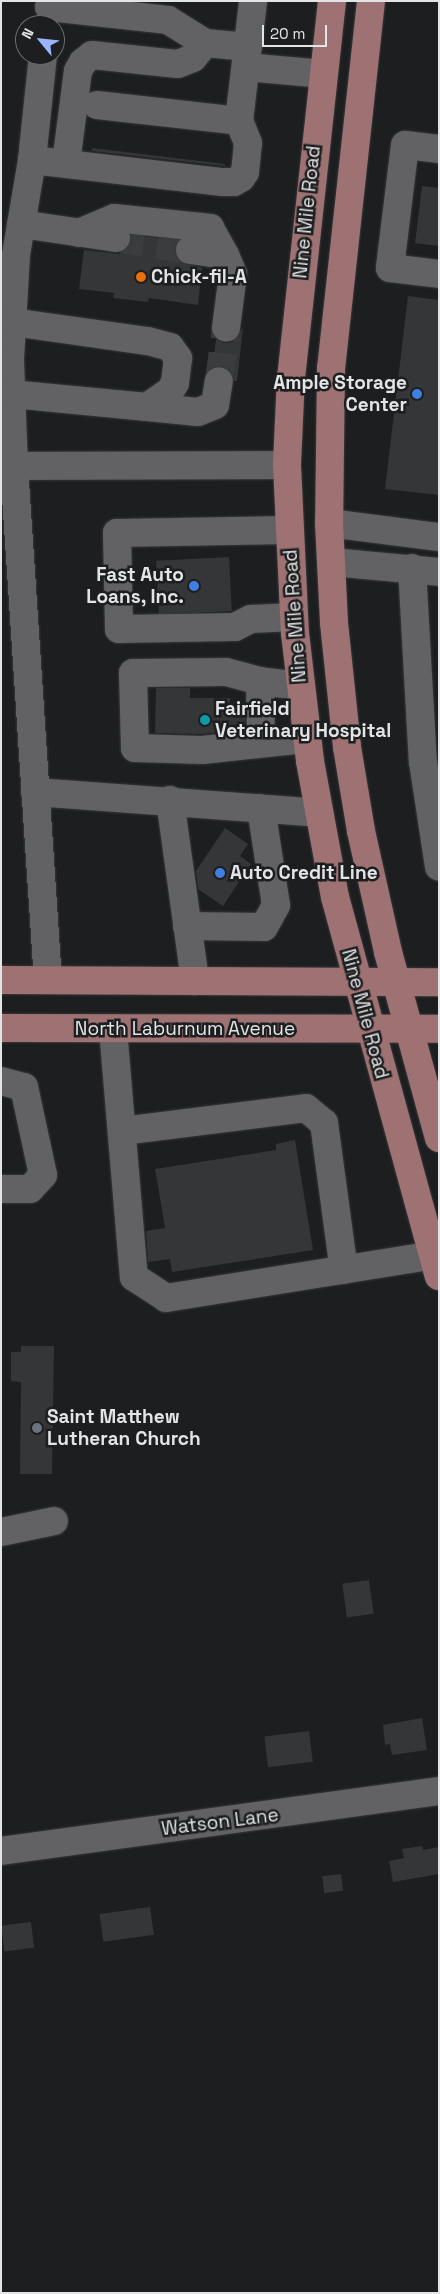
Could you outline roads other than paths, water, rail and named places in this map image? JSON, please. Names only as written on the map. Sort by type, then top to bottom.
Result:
[{"type":"main road","name":"Nine Mile Road","points":[[332,1],[295,324],[287,465],[294,617],[300,686],[318,814],[356,982],[436,1265]]},
{"type":"main road","name":"Nine Mile Road","points":[[371,1],[335,325],[329,436],[329,523],[338,664],[354,790],[396,982],[439,1138]]},
{"type":"main road","points":[[1,980],[439,982]]},
{"type":"main road","name":"North Laburnum Avenue","points":[[1,1028],[439,1029]]},
{"type":"street","points":[[32,160],[234,182],[245,172],[248,143],[239,121],[253,1]]},
{"type":"street","points":[[48,11],[169,10],[205,43],[247,57],[324,74]]},
{"type":"street","points":[[66,163],[78,71],[83,62],[92,55],[178,64],[192,58],[205,43]]},
{"type":"street","points":[[42,65],[32,160],[21,224],[12,322],[14,466],[48,980]]},
{"type":"street","points":[[97,105],[239,121]]},
{"type":"street","points":[[439,149],[406,145],[390,268],[439,274]]},
{"type":"street","points":[[79,233],[114,218],[210,228],[226,255],[234,274],[226,328]]},
{"type":"street","points":[[21,224],[116,238]]},
{"type":"street","points":[[190,250],[226,255]]},
{"type":"street","points":[[12,322],[148,340],[170,347],[178,358],[174,383],[170,391],[147,407]]},
{"type":"street","points":[[13,394],[198,412],[216,406],[219,381]]},
{"type":"street","points":[[14,466],[287,465]]},
{"type":"street","points":[[329,523],[439,537]]},
{"type":"street","points":[[289,530],[117,533],[119,629],[235,627],[251,619],[294,617]]},
{"type":"street","points":[[332,562],[439,572]]},
{"type":"street","points":[[412,568],[431,762],[437,855]]},
{"type":"street","points":[[300,686],[260,682],[226,672],[133,673],[135,748],[202,750],[307,739]]},
{"type":"street","points":[[260,682],[261,743]]},
{"type":"street","points":[[35,792],[170,800],[318,814]]},
{"type":"street","points":[[170,800],[195,981]]},
{"type":"street","points":[[187,926],[264,927],[276,905],[261,808]]},
{"type":"street","points":[[113,1028],[134,1277],[166,1298],[344,1270],[436,1265]]},
{"type":"street","points":[[1,1081],[24,1086],[43,1175],[30,1189],[1,1189]]},
{"type":"street","points":[[122,1131],[306,1108],[324,1123],[344,1270]]},
{"type":"street","points":[[1,1532],[54,1521]]},
{"type":"street","name":"Watson Lane","points":[[1,1851],[312,1811],[439,1791]]},
{"type":"tunnel","points":[[116,238],[190,250]]},
{"type":"tunnel","points":[[219,381],[226,328]]},
{"type":"place","name":"Chick-fil-A","points":[[141,277]]},
{"type":"place","name":"Ample Storage Center","points":[[417,394]]},
{"type":"place","name":"Fast Auto Loans, Inc.","points":[[194,586]]},
{"type":"place","name":"Fairfield Veterinary Hospital","points":[[205,720]]},
{"type":"place","name":"Auto Credit Line","points":[[220,873]]},
{"type":"place","name":"Saint Matthew Lutheran Church","points":[[37,1428]]}]
